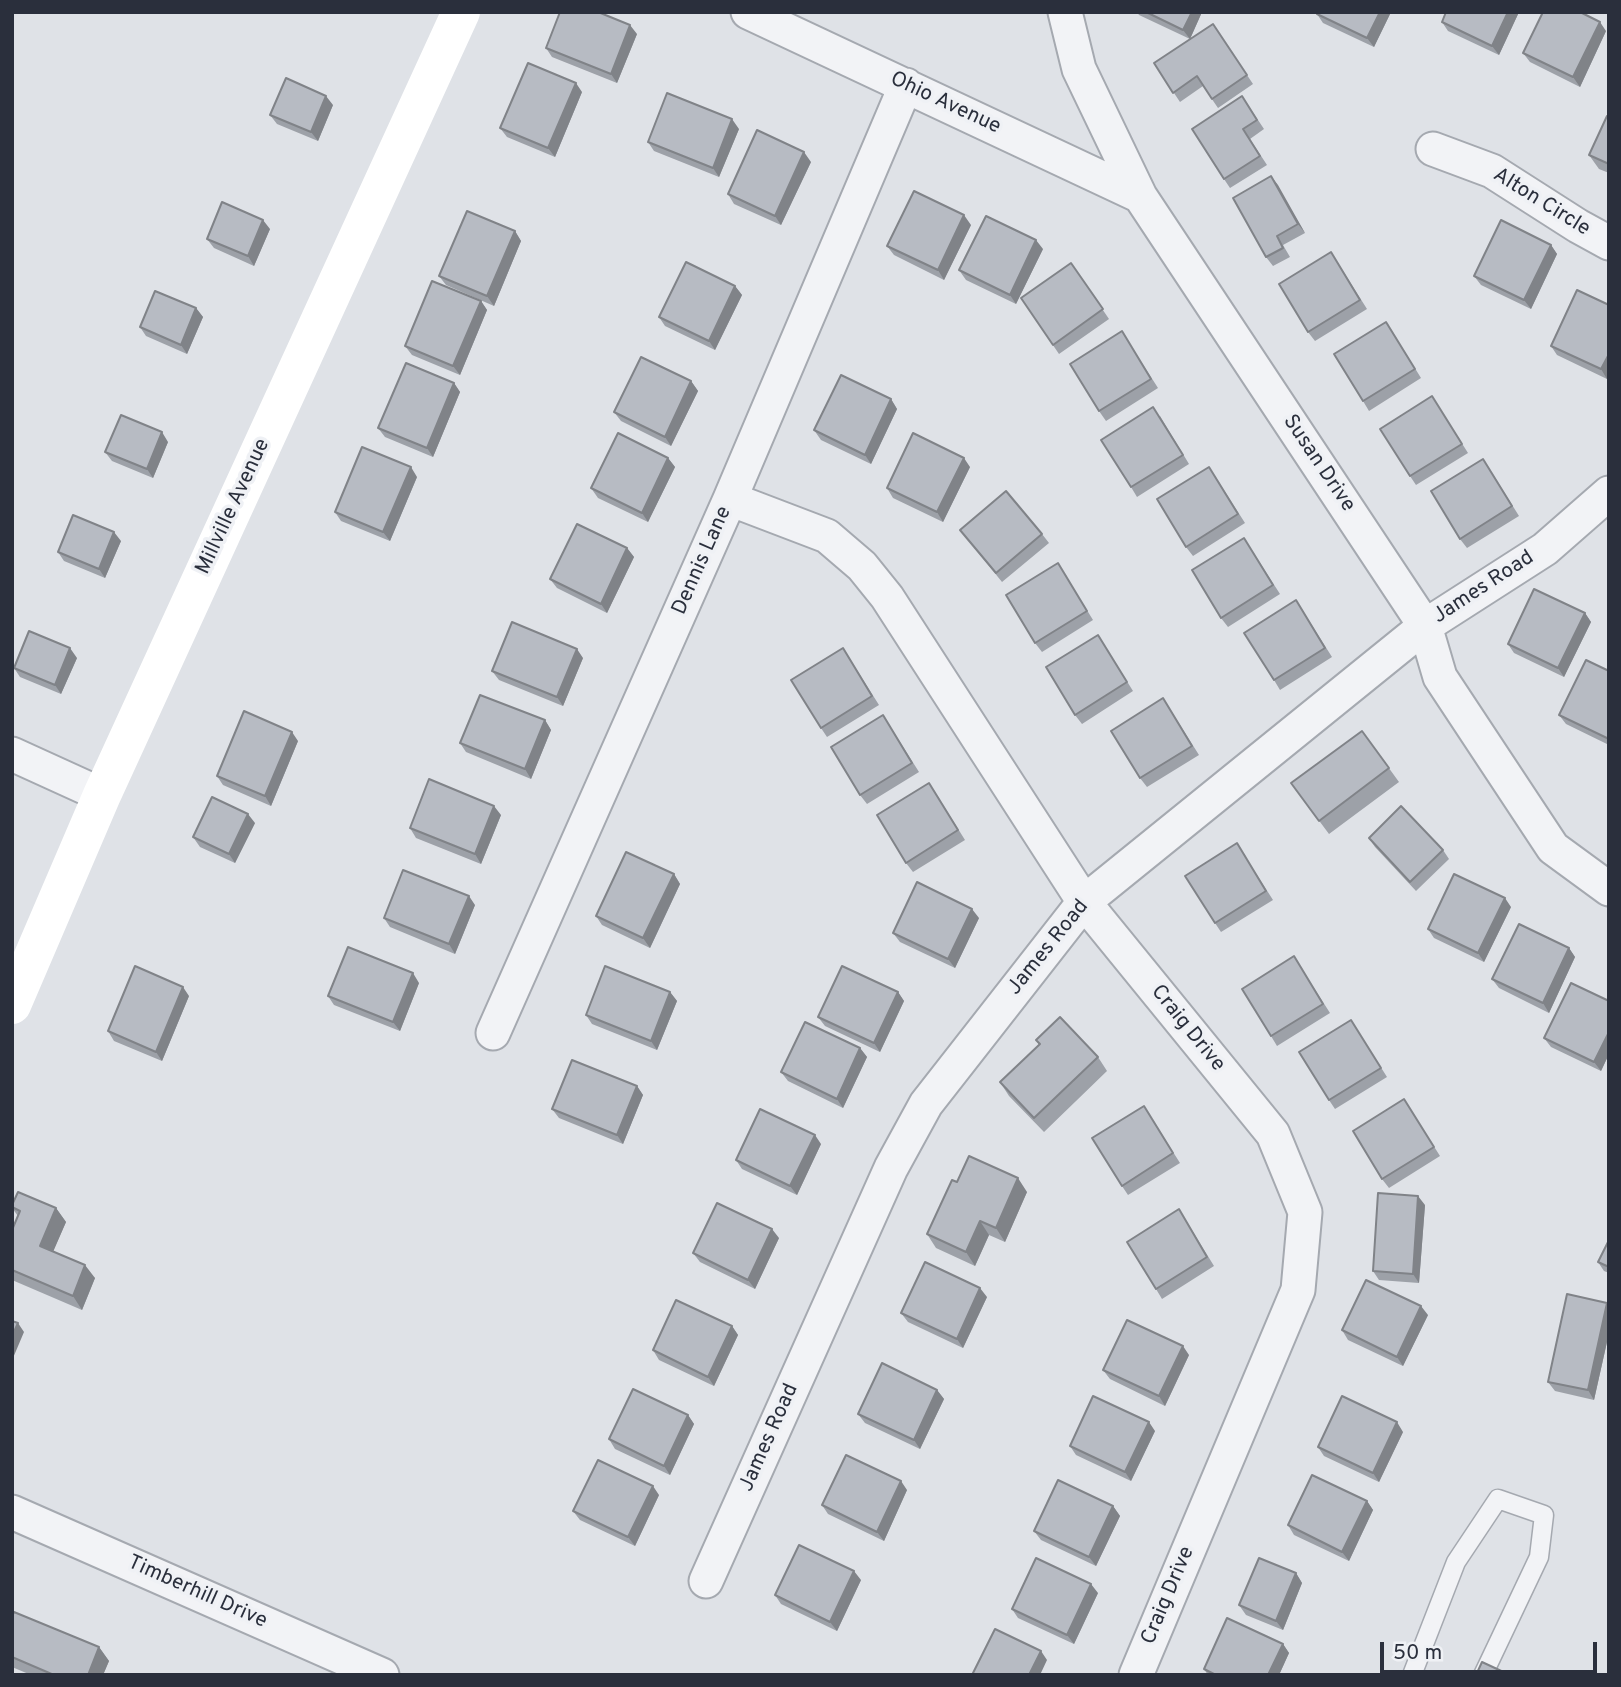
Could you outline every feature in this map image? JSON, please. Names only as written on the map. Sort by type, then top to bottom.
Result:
[{"type":"main road","name":"Millville Avenue","points":[[12,1005],[102,795],[461,12]]},
{"type":"street","name":"Ohio Avenue","points":[[748,12],[1140,196]]},
{"type":"street","name":"Susan Drive","points":[[1065,12],[1079,69],[1140,196],[1425,626],[1440,677],[1553,848],[1609,888]]},
{"type":"street","name":"Dennis Lane","points":[[494,1033],[730,499],[906,85]]},
{"type":"street","name":"Alton Circle","points":[[1433,149],[1492,171],[1609,243]]},
{"type":"street","name":"James Road","points":[[706,1581],[891,1168],[926,1104],[1084,902],[1425,626],[1545,549],[1609,493]]},
{"type":"street","name":"Craig Drive","points":[[730,499],[827,536],[862,566],[887,597],[1084,902],[1273,1134],[1305,1212],[1298,1290],[1136,1675]]},
{"type":"street","points":[[12,754],[102,795]]},
{"type":"street","name":"Timberhill Drive","points":[[14,1517],[382,1675]]},
{"type":"lane","points":[[1412,1675],[1456,1562],[1498,1499],[1544,1515],[1539,1557],[1483,1675]]},
{"type":"building","points":[[560,12],[598,12],[630,25],[611,74],[546,48]]},
{"type":"building","points":[[1146,12],[1192,12],[1183,30]]},
{"type":"building","points":[[1380,12],[1367,38],[1317,14]]},
{"type":"building","points":[[1446,12],[1508,12],[1492,46],[1442,22]]},
{"type":"building","points":[[1543,12],[1580,12],[1600,22],[1573,77],[1523,53]]},
{"type":"building","points":[[1213,24],[1247,75],[1212,99],[1197,76],[1173,93],[1154,63]]},
{"type":"building","points":[[528,63],[576,83],[548,148],[500,128]]},
{"type":"building","points":[[286,78],[326,96],[311,132],[270,115]]},
{"type":"building","points":[[667,93],[732,119],[713,168],[648,142]]},
{"type":"building","points":[[1242,96],[1257,120],[1243,129],[1260,156],[1224,179],[1192,129]]},
{"type":"building","points":[[1607,116],[1609,117],[1609,164],[1589,155]]},
{"type":"building","points":[[757,130],[804,152],[775,216],[728,194]]},
{"type":"building","points":[[1271,176],[1298,224],[1277,236],[1283,248],[1266,257],[1233,198]]},
{"type":"building","points":[[914,191],[964,215],[938,270],[887,246]]},
{"type":"building","points":[[222,202],[263,220],[248,256],[207,239]]},
{"type":"building","points":[[467,211],[515,231],[487,296],[439,276]]},
{"type":"building","points":[[986,216],[1036,240],[1010,295],[959,270]]},
{"type":"building","points":[[1501,220],[1551,245],[1524,300],[1474,276]]},
{"type":"building","points":[[1331,252],[1360,300],[1308,332],[1279,284]]},
{"type":"building","points":[[686,262],[735,286],[709,341],[659,317]]},
{"type":"building","points":[[1071,263],[1103,309],[1053,345],[1021,298]]},
{"type":"building","points":[[432,281],[481,301],[453,366],[405,346]]},
{"type":"building","points":[[1577,290],[1609,305],[1609,354],[1601,369],[1551,346]]},
{"type":"building","points":[[155,291],[196,308],[181,345],[140,327]]},
{"type":"building","points":[[1386,322],[1415,369],[1363,401],[1334,354]]},
{"type":"building","points":[[1122,331],[1151,379],[1099,411],[1070,364]]},
{"type":"building","points":[[641,357],[691,381],[665,437],[614,412]]},
{"type":"building","points":[[406,363],[454,383],[427,448],[378,428]]},
{"type":"building","points":[[841,375],[891,399],[865,455],[814,430]]},
{"type":"building","points":[[1432,396],[1462,444],[1410,476],[1380,429]]},
{"type":"building","points":[[1153,407],[1183,455],[1131,487],[1101,440]]},
{"type":"building","points":[[121,415],[162,432],[147,469],[105,452]]},
{"type":"building","points":[[618,433],[668,458],[642,513],[591,488]]},
{"type":"building","points":[[913,433],[964,458],[937,512],[887,488]]},
{"type":"building","points":[[362,447],[411,467],[383,532],[335,512]]},
{"type":"building","points":[[1483,459],[1512,506],[1460,539],[1431,491]]},
{"type":"building","points":[[1209,467],[1238,514],[1186,547],[1157,499]]},
{"type":"building","points":[[1006,491],[1042,534],[996,573],[960,530]]},
{"type":"building","points":[[73,515],[114,532],[99,569],[58,552]]},
{"type":"building","points":[[577,524],[627,548],[601,604],[550,579]]},
{"type":"building","points":[[1244,538],[1273,585],[1221,618],[1192,570]]},
{"type":"building","points":[[1058,563],[1087,611],[1035,643],[1006,595]]},
{"type":"building","points":[[1534,589],[1585,613],[1558,668],[1508,644]]},
{"type":"building","points":[[1296,600],[1325,648],[1274,680],[1244,633]]},
{"type":"building","points":[[512,622],[577,649],[557,697],[492,671]]},
{"type":"building","points":[[29,631],[70,648],[55,685],[14,668]]},
{"type":"building","points":[[1098,635],[1127,682],[1075,715],[1046,667]]},
{"type":"building","points":[[843,648],[872,696],[821,728],[791,680]]},
{"type":"building","points":[[1586,660],[1609,671],[1609,739],[1559,715]]},
{"type":"building","points":[[480,695],[545,720],[525,769],[460,743]]},
{"type":"building","points":[[1163,698],[1192,746],[1140,778],[1111,731]]},
{"type":"building","points":[[244,711],[292,732],[265,796],[217,776]]},
{"type":"building","points":[[883,715],[912,763],[860,795],[831,747]]},
{"type":"building","points":[[1362,731],[1389,768],[1319,821],[1291,783]]},
{"type":"building","points":[[429,779],[494,806],[475,854],[410,828]]},
{"type":"building","points":[[929,783],[958,830],[906,863],[877,815]]},
{"type":"building","points":[[212,797],[248,814],[229,854],[193,837]]},
{"type":"building","points":[[1401,806],[1443,850],[1410,882],[1369,838]]},
{"type":"building","points":[[1237,843],[1266,891],[1215,923],[1185,876]]},
{"type":"building","points":[[626,852],[674,874],[643,938],[596,916]]},
{"type":"building","points":[[403,870],[469,896],[449,944],[384,918]]},
{"type":"building","points":[[1454,874],[1505,898],[1478,953],[1428,929]]},
{"type":"building","points":[[917,882],[972,909],[948,959],[893,933]]},
{"type":"building","points":[[1519,924],[1569,948],[1543,1003],[1492,979]]},
{"type":"building","points":[[348,947],[413,973],[393,1022],[328,996]]},
{"type":"building","points":[[1294,956],[1323,1004],[1271,1036],[1242,989]]},
{"type":"building","points":[[135,966],[183,987],[156,1052],[108,1031]]},
{"type":"building","points":[[605,966],[670,992],[651,1041],[586,1015]]},
{"type":"building","points":[[842,966],[898,992],[874,1043],[818,1017]]},
{"type":"building","points":[[1571,983],[1609,1001],[1609,1032],[1594,1062],[1544,1038]]},
{"type":"building","points":[[1060,1017],[1098,1057],[1034,1118],[1000,1082],[1040,1044],[1036,1040]]},
{"type":"building","points":[[1351,1020],[1381,1068],[1329,1100],[1299,1052]]},
{"type":"building","points":[[805,1022],[860,1048],[837,1099],[781,1072]]},
{"type":"building","points":[[572,1060],[637,1086],[617,1135],[552,1109]]},
{"type":"building","points":[[1404,1099],[1434,1147],[1382,1179],[1353,1131]]},
{"type":"building","points":[[1144,1106],[1173,1153],[1122,1186],[1092,1138]]},
{"type":"building","points":[[760,1109],[815,1135],[790,1186],[736,1160]]},
{"type":"building","points":[[969,1156],[1018,1178],[996,1228],[980,1221],[966,1252],[927,1234],[952,1180],[957,1182]]},
{"type":"building","points":[[18,1192],[56,1208],[40,1246],[85,1265],[73,1296],[12,1270],[12,1230],[20,1211],[12,1205]]},
{"type":"building","points":[[1378,1193],[1418,1196],[1413,1274],[1373,1271]]},
{"type":"building","points":[[717,1203],[772,1229],[748,1280],[693,1253]]},
{"type":"building","points":[[1179,1209],[1207,1257],[1156,1289],[1127,1242]]},
{"type":"building","points":[[1609,1240],[1609,1267],[1598,1262]]},
{"type":"building","points":[[925,1262],[980,1288],[957,1339],[901,1313]]},
{"type":"building","points":[[1366,1280],[1421,1306],[1397,1357],[1342,1330]]},
{"type":"building","points":[[1567,1294],[1607,1303],[1588,1390],[1548,1382]]},
{"type":"building","points":[[676,1300],[732,1326],[708,1377],[653,1350]]},
{"type":"building","points":[[1127,1320],[1183,1346],[1159,1396],[1103,1370]]},
{"type":"building","points":[[12,1321],[18,1323],[12,1336]]},
{"type":"building","points":[[882,1363],[937,1390],[914,1440],[858,1414]]},
{"type":"building","points":[[633,1389],[688,1415],[664,1466],[609,1439]]},
{"type":"building","points":[[1093,1396],[1149,1422],[1125,1472],[1070,1446]]},
{"type":"building","points":[[1342,1396],[1397,1422],[1373,1473],[1318,1447]]},
{"type":"building","points":[[846,1455],[901,1481],[877,1532],[822,1505]]},
{"type":"building","points":[[598,1460],[653,1486],[628,1537],[573,1511]]},
{"type":"building","points":[[1312,1475],[1367,1501],[1342,1552],[1288,1525]]},
{"type":"building","points":[[1058,1480],[1113,1506],[1089,1557],[1034,1531]]},
{"type":"building","points":[[799,1545],[854,1571],[830,1622],[775,1595]]},
{"type":"building","points":[[1036,1558],[1091,1584],[1067,1635],[1012,1609]]},
{"type":"building","points":[[1259,1558],[1296,1573],[1276,1621],[1239,1605]]},
{"type":"building","points":[[14,1612],[99,1647],[88,1675],[54,1675],[12,1657]]},
{"type":"building","points":[[1227,1618],[1283,1644],[1268,1675],[1216,1675],[1204,1669]]},
{"type":"building","points":[[995,1629],[1041,1651],[1029,1675],[972,1675]]},
{"type":"building","points":[[1482,1662],[1510,1675],[1476,1675]]}]
